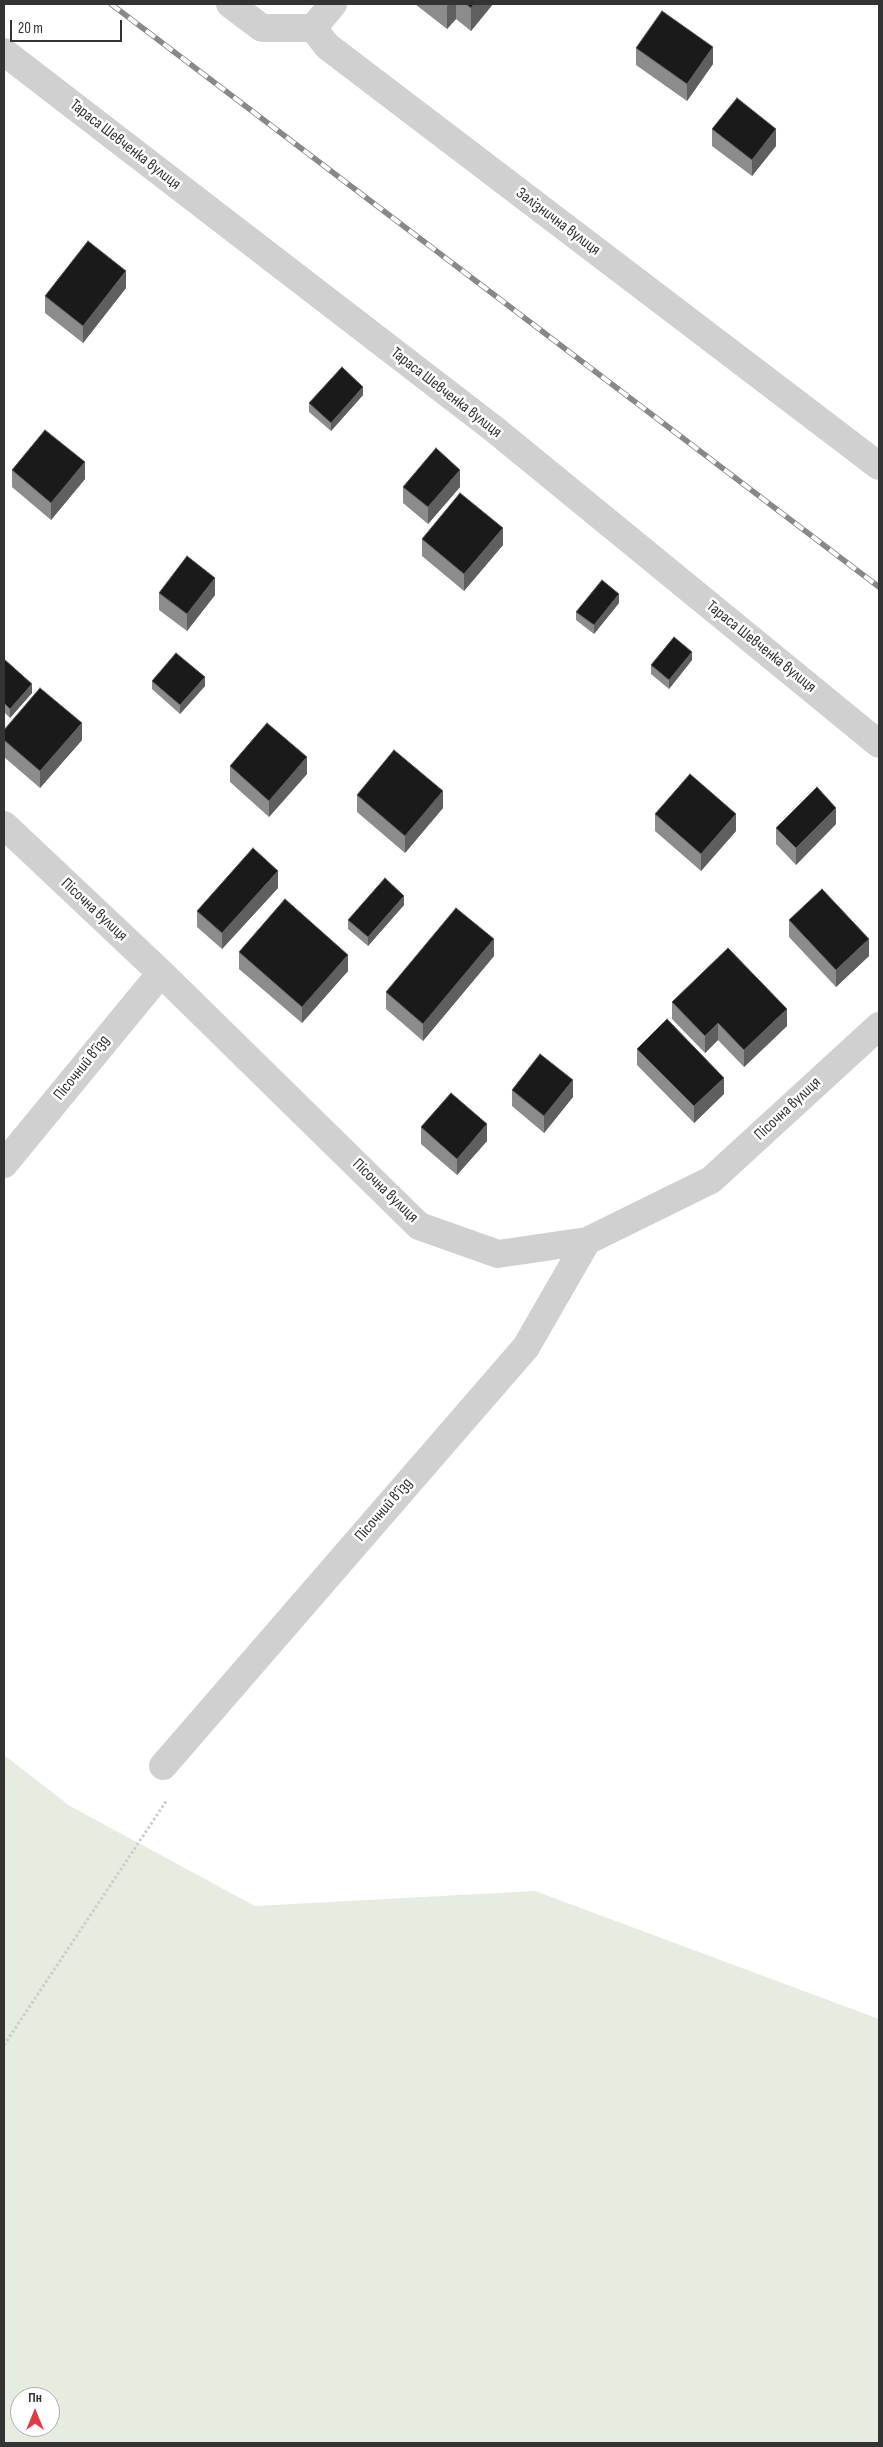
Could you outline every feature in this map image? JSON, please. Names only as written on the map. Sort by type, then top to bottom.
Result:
[{"type":"street","points":[[230,4],[262,28],[313,28],[333,4]]},
{"type":"street","name":"Залізнична вулиця","points":[[313,28],[327,46],[879,466]]},
{"type":"street","name":"Тараса Шевченка вулиця","points":[[4,52],[494,429],[879,744]]},
{"type":"street","name":"Пісочна вулиця","points":[[4,825],[161,972],[419,1226],[498,1254],[586,1241],[711,1180],[879,1026]]},
{"type":"street","name":"Пісочний в’їзд","points":[[4,1164],[161,972]]},
{"type":"street","name":"Пісочний в’їзд","points":[[163,1766],[526,1347],[586,1241]]},
{"type":"path","points":[[4,2045],[173,1791],[163,1766]]},
{"type":"shaded area","points":[[4,1755],[70,1806],[255,1906],[535,1891],[879,2019],[879,2443],[4,2443]]},
{"type":"building","points":[[466,4],[474,4],[471,8]]},
{"type":"building","points":[[662,11],[713,47],[687,84],[636,48]]},
{"type":"building","points":[[737,98],[776,129],[752,160],[712,129]]},
{"type":"building","points":[[88,241],[126,271],[83,326],[45,296]]},
{"type":"building","points":[[342,367],[363,387],[331,423],[309,403]]},
{"type":"building","points":[[45,430],[85,462],[51,503],[12,470]]},
{"type":"building","points":[[436,448],[460,470],[428,507],[403,487]]},
{"type":"building","points":[[460,493],[503,528],[464,574],[422,539]]},
{"type":"building","points":[[187,556],[215,578],[187,614],[159,593]]},
{"type":"building","points":[[602,580],[619,594],[594,625],[576,612]]},
{"type":"building","points":[[674,637],[692,652],[669,680],[651,665]]},
{"type":"building","points":[[176,653],[205,677],[180,705],[152,681]]},
{"type":"building","points":[[4,659],[32,684],[10,709],[4,703]]},
{"type":"building","points":[[40,688],[82,723],[40,771],[4,740],[4,730]]},
{"type":"building","points":[[267,723],[307,757],[269,801],[230,766]]},
{"type":"building","points":[[394,750],[443,791],[405,836],[357,795]]},
{"type":"building","points":[[690,774],[736,814],[701,854],[655,814]]},
{"type":"building","points":[[817,787],[836,808],[796,848],[776,828]]},
{"type":"building","points":[[253,848],[278,871],[222,933],[197,911]]},
{"type":"building","points":[[385,878],[404,896],[368,937],[348,920]]},
{"type":"building","points":[[822,889],[869,939],[836,970],[789,920]]},
{"type":"building","points":[[285,899],[348,955],[302,1007],[239,952]]},
{"type":"building","points":[[456,908],[494,939],[423,1024],[386,992]]},
{"type":"building","points":[[728,948],[787,1009],[744,1050],[718,1023],[705,1036],[672,1002]]},
{"type":"building","points":[[667,1019],[724,1078],[694,1106],[637,1049]]},
{"type":"building","points":[[540,1054],[573,1080],[544,1116],[512,1090]]},
{"type":"building","points":[[451,1093],[487,1124],[457,1159],[421,1127]]},
{"type":"railway","points":[[111,4],[879,587]]}]
